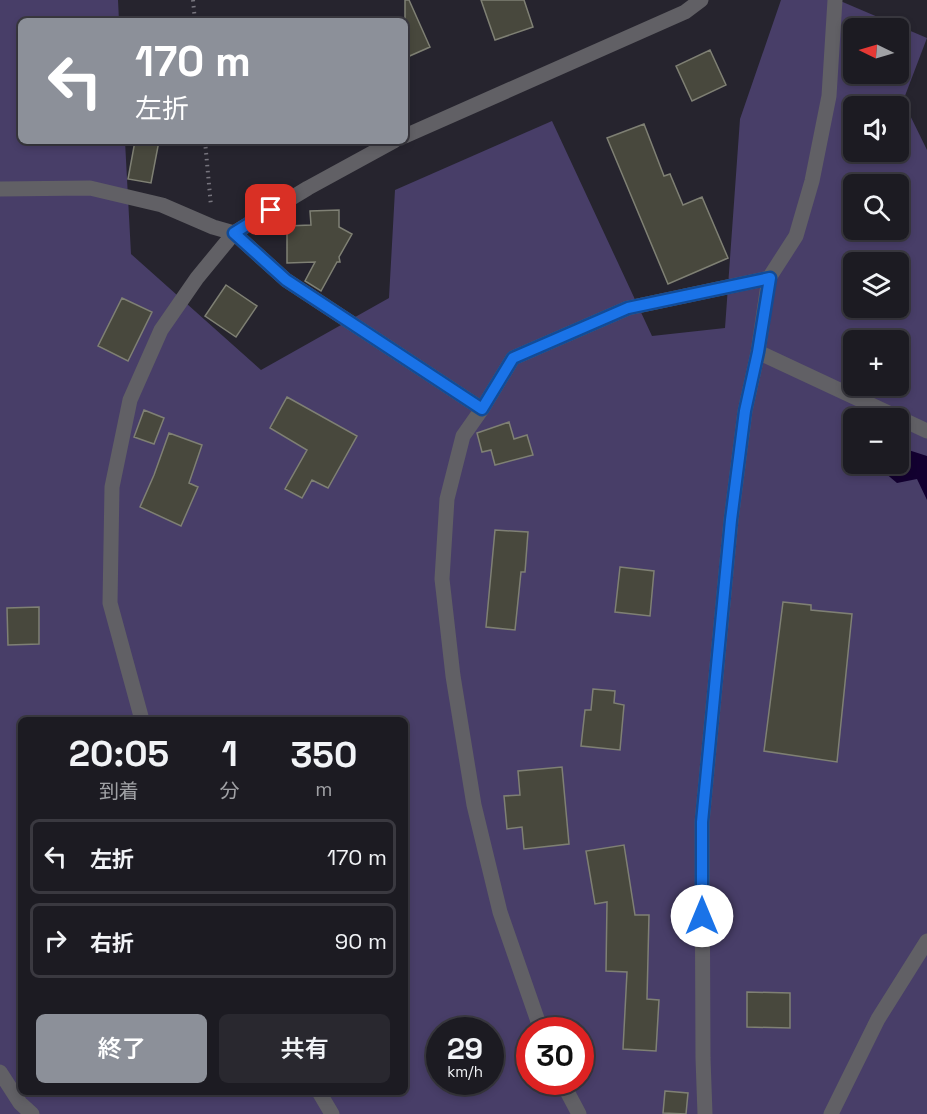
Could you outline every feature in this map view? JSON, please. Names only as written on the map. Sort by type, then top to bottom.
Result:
[{"type":"street","points":[[408,135],[686,12],[701,0]]},
{"type":"street","points":[[705,1114],[702,822],[731,520],[745,411],[758,352],[770,278],[796,236],[813,181],[830,96],[835,0]]},
{"type":"street","points":[[140,717],[110,603],[112,487],[130,400],[161,330],[197,278],[234,233],[308,188],[389,144]]},
{"type":"street","points":[[0,189],[90,188],[162,205],[213,227],[234,233],[286,280],[482,409]]},
{"type":"street","points":[[536,1017],[500,912],[474,804],[453,676],[442,579],[447,499],[463,436],[513,358],[628,308],[770,278]]},
{"type":"street","points":[[758,352],[927,431]]},
{"type":"street","points":[[831,1114],[878,1019],[927,942]]},
{"type":"street","points":[[0,1072],[20,1103],[32,1114]]},
{"type":"street","points":[[321,1095],[332,1114]]},
{"type":"street","points":[[569,1095],[579,1114]]},
{"type":"path","points":[[193,0],[195,18]]},
{"type":"path","points":[[206,144],[213,227]]},
{"type":"shaded area","points":[[0,0],[118,0],[119,18],[18,18],[18,144],[125,144],[131,254],[261,370],[389,298],[395,190],[552,121],[652,336],[725,328],[740,119],[781,0],[838,0],[880,18],[843,18],[843,84],[909,84],[909,30],[927,38],[905,96],[843,96],[843,162],[909,162],[909,113],[927,150],[927,1114],[0,1114]]},
{"type":"shaded area","points":[[909,450],[927,456],[927,500],[917,479],[897,483],[886,474],[909,474]]},
{"type":"building","points":[[405,0],[409,0],[430,47],[408,57],[408,18],[405,18]]},
{"type":"building","points":[[481,0],[524,0],[533,27],[495,40]]},
{"type":"building","points":[[710,50],[726,85],[692,101],[676,66]]},
{"type":"building","points":[[644,124],[664,176],[670,174],[683,205],[702,197],[728,258],[668,284],[607,138]]},
{"type":"building","points":[[134,144],[158,144],[151,183],[128,179]]},
{"type":"building","points":[[339,210],[339,227],[352,234],[339,257],[340,262],[337,262],[321,291],[305,281],[315,262],[287,263],[287,226],[311,225],[310,211]]},
{"type":"building","points":[[226,285],[257,306],[236,337],[205,316]]},
{"type":"building","points":[[122,298],[152,312],[128,361],[98,346]]},
{"type":"building","points":[[287,397],[357,436],[328,488],[312,480],[302,498],[285,489],[307,450],[270,428]]},
{"type":"building","points":[[144,410],[164,418],[154,444],[134,437]]},
{"type":"building","points":[[509,422],[514,439],[527,435],[533,455],[495,465],[491,450],[482,452],[477,433]]},
{"type":"building","points":[[169,433],[202,445],[189,483],[198,487],[181,526],[140,507]]},
{"type":"building","points":[[495,530],[528,532],[525,572],[521,572],[515,630],[486,627]]},
{"type":"building","points":[[620,567],[654,571],[650,616],[615,612]]},
{"type":"building","points":[[783,602],[811,605],[811,610],[852,614],[837,762],[764,751]]},
{"type":"building","points":[[39,607],[39,644],[8,645],[7,608]]},
{"type":"building","points":[[593,689],[615,691],[614,703],[624,705],[620,750],[581,746],[585,710],[591,710]]},
{"type":"building","points":[[562,767],[569,844],[524,849],[522,827],[507,829],[504,796],[520,795],[518,771]]},
{"type":"building","points":[[624,845],[635,915],[649,915],[647,999],[659,1000],[656,1051],[623,1049],[627,972],[606,971],[607,902],[595,904],[586,851]]},
{"type":"building","points":[[747,992],[790,993],[790,1028],[747,1027]]},
{"type":"building","points":[[665,1091],[688,1093],[686,1114],[663,1113]]},
{"type":"route","points":[[271,210],[234,233],[286,280],[482,409],[513,358],[628,308],[770,278],[758,352],[745,411],[731,520],[702,822],[702,916]]}]
